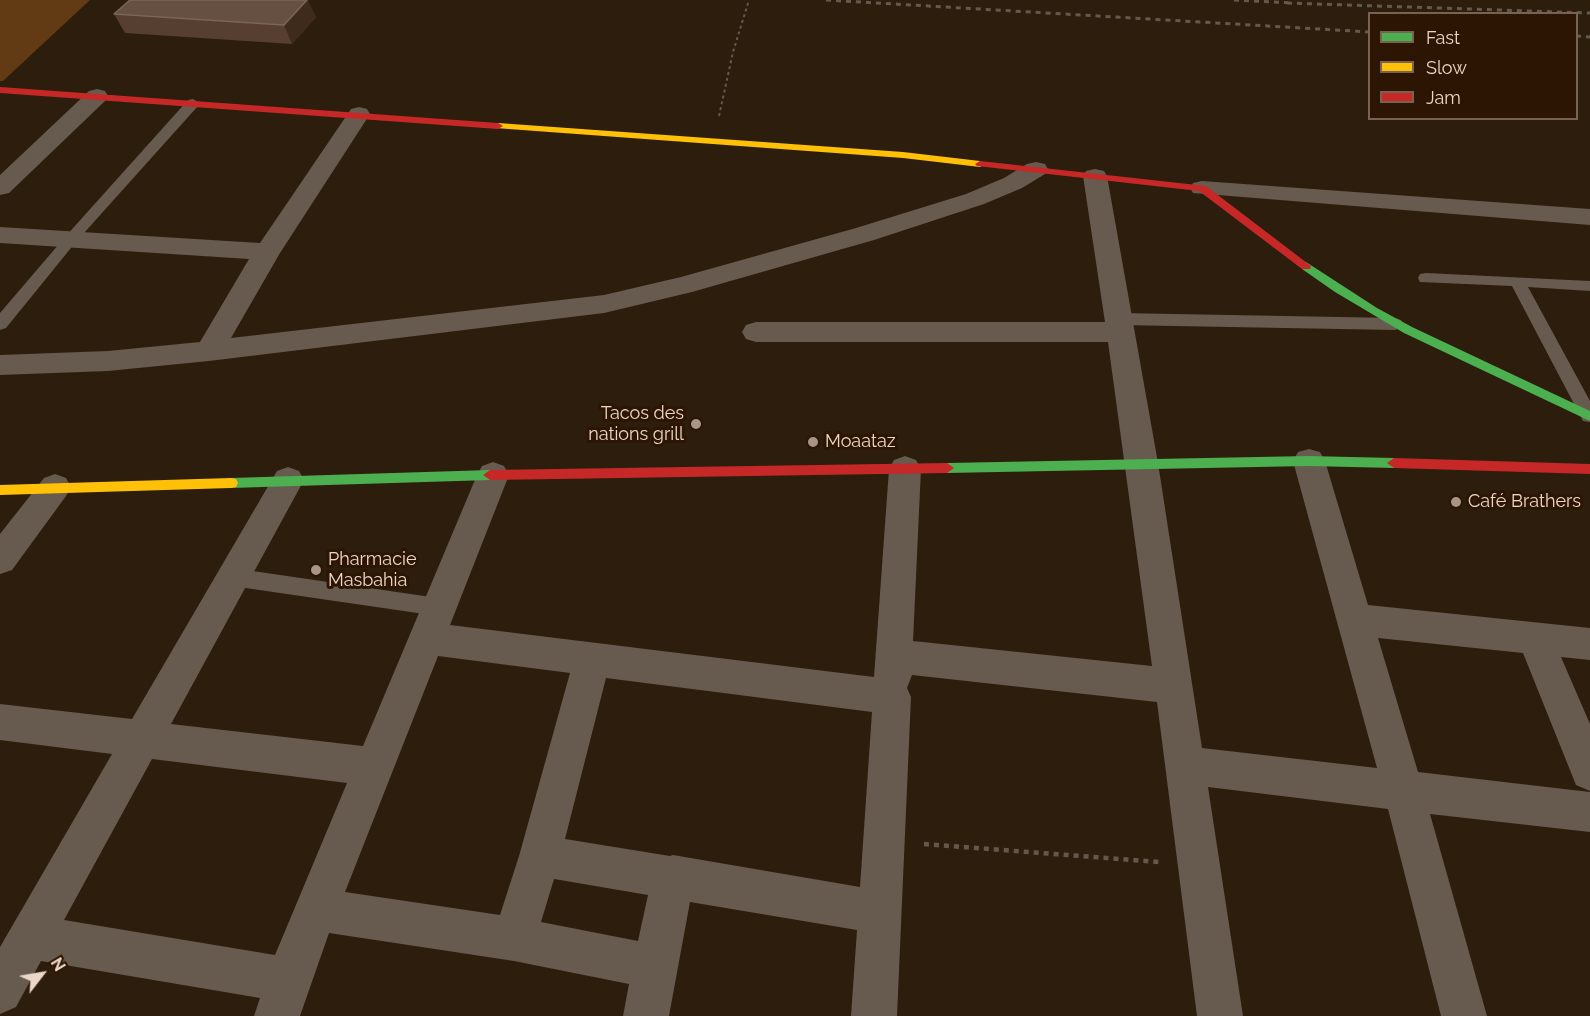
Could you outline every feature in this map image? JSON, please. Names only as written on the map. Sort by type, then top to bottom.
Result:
[{"type":"street","points":[[0,90],[359,114],[903,155],[1202,188],[1590,218]]},
{"type":"street","points":[[0,188],[97,96]]},
{"type":"street","points":[[209,351],[267,252],[359,114]]},
{"type":"street","points":[[0,365],[108,361],[209,351],[543,313],[641,297],[865,234],[975,199],[1013,183],[1036,170]]},
{"type":"street","points":[[1095,176],[1142,463],[1220,1016]]},
{"type":"street","points":[[1202,188],[1332,286],[1395,324],[1590,416]]},
{"type":"street","points":[[0,235],[267,252]]},
{"type":"street","points":[[756,332],[1120,326]]},
{"type":"street","points":[[1309,461],[1404,792],[1464,1016]]},
{"type":"street","points":[[0,490],[493,475],[1142,463],[1309,461],[1590,469]]},
{"type":"street","points":[[874,1016],[905,469]]},
{"type":"street","points":[[30,937],[283,998],[316,909],[493,475]]},
{"type":"street","points":[[0,991],[288,480]]},
{"type":"street","points":[[0,560],[55,487]]},
{"type":"street","points":[[1355,620],[1590,644]]},
{"type":"street","points":[[432,622],[592,659],[892,697]]},
{"type":"street","points":[[1535,639],[1590,771]]},
{"type":"street","points":[[894,656],[1173,686]]},
{"type":"street","points":[[514,939],[540,856],[592,659]]},
{"type":"street","points":[[0,722],[374,767]]},
{"type":"street","points":[[1183,765],[1590,812]]},
{"type":"street","points":[[540,856],[673,876],[880,912]]},
{"type":"street","points":[[646,1016],[673,876]]},
{"type":"street","points":[[316,909],[514,939],[655,967]]},
{"type":"lane","points":[[0,324],[70,240],[193,103]]},
{"type":"lane","points":[[1426,278],[1590,286]]},
{"type":"lane","points":[[1517,281],[1590,416]]},
{"type":"lane","points":[[1120,326],[1395,324]]},
{"type":"lane","points":[[232,577],[432,622]]},
{"type":"path","points":[[713,140],[733,52],[749,0]]},
{"type":"path","points":[[884,840],[1197,865]]},
{"type":"shaded area","points":[[0,0],[90,0],[3,81],[0,81]]},
{"type":"building","points":[[130,0],[307,0],[284,25],[114,14]]},
{"type":"railway","points":[[826,0],[1368,32]]},
{"type":"railway","points":[[1234,0],[1294,3]]},
{"type":"railway","points":[[1287,3],[1560,12]]},
{"type":"railway","points":[[1578,13],[1590,13]]},
{"type":"railway","points":[[1578,36],[1590,37]]},
{"type":"traffic: fast","points":[[1306,266],[1339,289],[1408,330],[1590,416]]},
{"type":"traffic: fast","points":[[947,468],[1309,461],[1394,463]]},
{"type":"traffic: fast","points":[[231,483],[490,475]]},
{"type":"traffic: slow","points":[[498,126],[903,155],[980,164]]},
{"type":"traffic: slow","points":[[0,490],[231,483]]},
{"type":"traffic: jam","points":[[0,90],[498,126]]},
{"type":"traffic: jam","points":[[980,164],[1202,188],[1306,266]]},
{"type":"traffic: jam","points":[[1394,463],[1590,469]]},
{"type":"traffic: jam","points":[[490,475],[947,468]]},
{"type":"place","name":"Tacos des nations grill","points":[[696,424]]},
{"type":"place","name":"Moaataz","points":[[813,442]]},
{"type":"place","name":"Café Brathers","points":[[1456,502]]},
{"type":"place","name":"Pharmacie Masbahia","points":[[316,570]]}]
